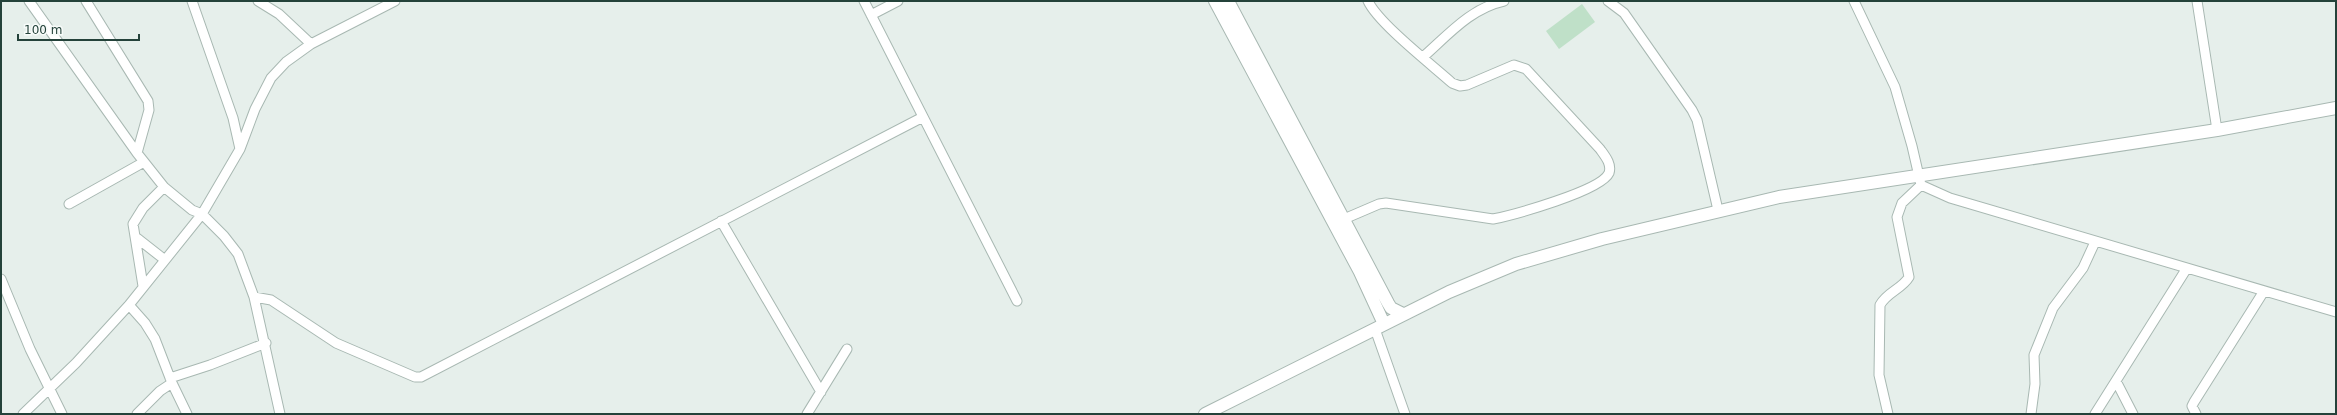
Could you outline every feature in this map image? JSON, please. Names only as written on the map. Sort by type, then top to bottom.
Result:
[{"type":"street","points":[[29,1],[137,154],[164,187],[192,210],[202,214],[224,236],[238,254],[254,297],[266,343],[280,414]]},
{"type":"street","points":[[192,1],[233,118],[240,149]]},
{"type":"street","points":[[258,1],[280,14],[311,44]]},
{"type":"street","points":[[23,414],[50,389],[129,305],[202,214],[240,149],[252,118],[271,78],[286,62],[311,44],[395,1]]},
{"type":"street","points":[[864,1],[1017,301]]},
{"type":"street","points":[[871,15],[898,1]]},
{"type":"street","points":[[1215,1],[1360,272],[1380,326],[1405,414]]},
{"type":"street","points":[[1228,1],[1388,303],[1392,308],[1403,314]]},
{"type":"street","points":[[1344,219],[1379,204],[1386,203],[1493,219],[1508,216],[1564,198],[1602,181],[1608,175],[1610,168],[1608,161],[1600,149],[1526,69],[1520,65],[1507,66],[1467,85],[1460,86],[1452,83],[1375,12],[1368,1]]},
{"type":"street","points":[[1423,57],[1474,12],[1489,4],[1504,1]]},
{"type":"street","points":[[1608,1],[1624,13],[1692,110],[1697,120],[1718,210]]},
{"type":"street","points":[[1854,1],[1895,87],[1912,146],[1919,180],[1902,203],[1897,217],[1909,277],[1906,282],[1885,296],[1880,305],[1878,375],[1888,414]]},
{"type":"street","points":[[2197,1],[2217,130]]},
{"type":"street","points":[[89,2],[148,101],[149,110],[137,154]]},
{"type":"street","points":[[1205,414],[1403,314],[1468,284],[1524,262],[1602,239],[1718,210],[1779,197],[1919,180],[2217,130],[2336,108]]},
{"type":"street","points":[[254,297],[271,300],[336,343],[415,377],[421,377],[923,117]]},
{"type":"street","points":[[233,118],[252,118]]},
{"type":"street","points":[[69,204],[144,162]]},
{"type":"street","points":[[1919,180],[1950,198],[2336,312]]},
{"type":"street","points":[[143,286],[137,238],[133,224],[144,208],[164,187]]},
{"type":"street","points":[[721,221],[821,392]]},
{"type":"street","points":[[137,238],[165,260]]},
{"type":"street","points":[[2030,414],[2035,384],[2034,355],[2054,308],[2083,268],[2095,242]]},
{"type":"street","points":[[2095,414],[2187,268]]},
{"type":"street","points":[[1,279],[30,349],[62,414]]},
{"type":"street","points":[[2196,414],[2192,406],[2194,402],[2264,291]]},
{"type":"street","points":[[129,305],[145,323],[155,339],[171,381],[186,414]]},
{"type":"street","points":[[137,414],[171,381],[266,343]]},
{"type":"street","points":[[807,414],[847,350]]},
{"type":"street","points":[[2116,381],[2133,414]]},
{"type":"green space","points":[[1582,4],[1595,22],[1559,49],[1546,31]]}]
